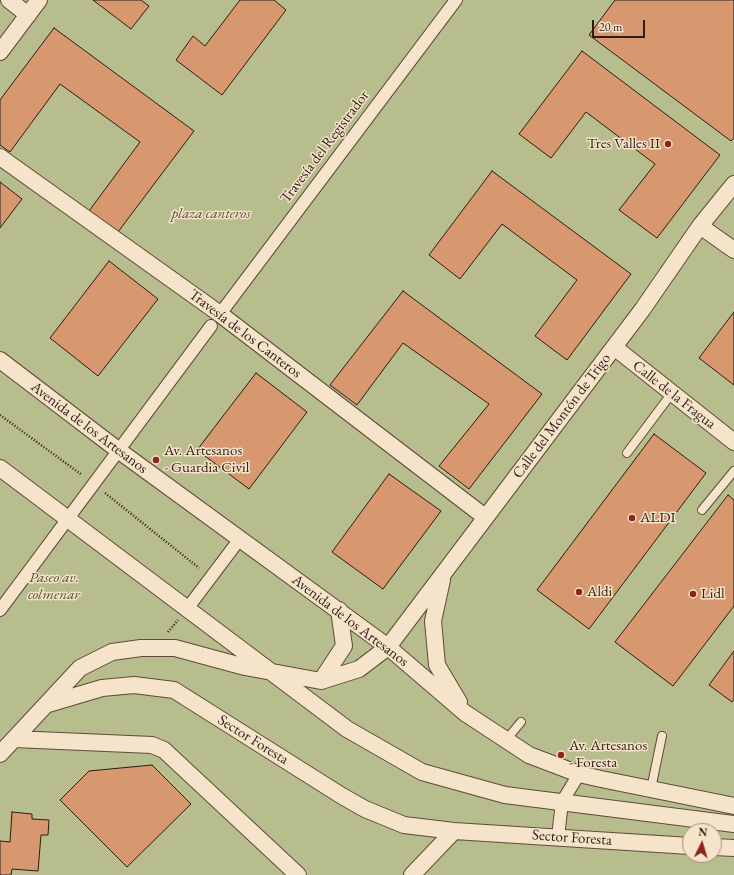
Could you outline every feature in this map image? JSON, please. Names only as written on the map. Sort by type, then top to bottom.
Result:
[{"type":"street","points":[[9,0],[28,15]]},
{"type":"street","points":[[0,52],[39,0]]},
{"type":"street","name":"Travesía del Registrador","points":[[0,610],[69,519],[118,450],[215,320],[456,0]]},
{"type":"street","name":"Travesía de los Canteros","points":[[0,157],[215,320],[485,517]]},
{"type":"street","name":"Calle del Montón de Trigo","points":[[320,681],[359,669],[388,647],[614,347],[700,226],[734,184]]},
{"type":"street","points":[[700,226],[734,250]]},
{"type":"street","name":"Calle de la Fragua","points":[[614,347],[734,442]]},
{"type":"street","name":"Avenida de los Artesanos","points":[[0,360],[239,540],[340,610],[388,647],[465,713],[529,755],[579,774],[734,806]]},
{"type":"street","points":[[0,468],[347,729],[422,772],[505,795],[734,824]]},
{"type":"street","points":[[187,609],[239,540]]},
{"type":"street","points":[[443,574],[433,621],[437,665],[465,713]]},
{"type":"street","points":[[0,754],[80,668],[112,652],[141,648],[175,648],[274,673],[320,681],[344,646],[340,610]]},
{"type":"street","name":"Sector Foresta","points":[[46,704],[102,688],[134,686],[174,690],[365,809],[404,825],[454,831],[682,846]]},
{"type":"street","points":[[14,739],[152,745],[164,750],[298,875]]},
{"type":"street","points":[[558,838],[562,802],[579,774]]},
{"type":"street","points":[[412,875],[454,831]]},
{"type":"street","points":[[722,847],[734,848]]},
{"type":"lane","points":[[627,453],[672,393]]},
{"type":"lane","points":[[702,510],[734,471]]},
{"type":"lane","points":[[506,740],[521,722]]},
{"type":"lane","points":[[651,789],[662,736]]},
{"type":"path","points":[[155,648],[187,609]]},
{"type":"green space","points":[[0,0],[734,0],[734,875],[0,875]]},
{"type":"building","points":[[93,0],[141,0],[149,6],[131,29]]},
{"type":"building","points":[[240,0],[274,0],[286,10],[222,95],[176,60],[193,36],[205,46]]},
{"type":"building","points":[[615,0],[734,0],[734,138],[731,141],[589,35]]},
{"type":"building","points":[[54,28],[194,131],[118,232],[89,211],[140,142],[60,84],[10,152],[0,145],[0,100]]},
{"type":"building","name":"Tres Valles II","points":[[582,51],[720,155],[657,238],[619,210],[655,164],[586,112],[551,158],[519,134]]},
{"type":"building","points":[[492,171],[631,274],[567,360],[535,336],[577,280],[502,224],[460,279],[429,255]]},
{"type":"building","points":[[0,182],[22,199],[0,228]]},
{"type":"building","points":[[109,261],[158,299],[98,376],[50,338]]},
{"type":"building","points":[[403,291],[542,394],[469,489],[439,466],[489,404],[403,343],[357,405],[330,385]]},
{"type":"building","points":[[734,312],[734,385],[699,358]]},
{"type":"building","points":[[256,373],[307,412],[249,489],[197,450]]},
{"type":"building","name":"ALDI","points":[[654,434],[706,473],[589,629],[537,590]]},
{"type":"building","points":[[389,474],[441,511],[383,589],[332,552]]},
{"type":"building","name":"Lidl","points":[[728,495],[734,500],[734,606],[673,686],[615,642]]},
{"type":"building","points":[[734,651],[734,699],[732,702],[709,685]]},
{"type":"building","points":[[152,765],[191,804],[127,867],[60,800],[89,771]]},
{"type":"building","points":[[12,812],[32,814],[32,819],[49,820],[48,835],[41,835],[38,871],[12,869],[11,875],[0,875],[0,841],[10,842]]},
{"type":"place","name":"Tres Valles II","points":[[668,144]]},
{"type":"place","name":"Av. Artesanos - Guardia Civil","points":[[156,460]]},
{"type":"place","name":"ALDI","points":[[632,518]]},
{"type":"place","name":"Aldi","points":[[579,592]]},
{"type":"place","name":"Lidl","points":[[693,594]]},
{"type":"place","name":"Av. Artesanos - Foresta","points":[[561,755]]},
{"type":"park label","name":"plaza canteros","points":[[211,214]]},
{"type":"park label","name":"Paseo av. colmenar","points":[[54,586]]}]
